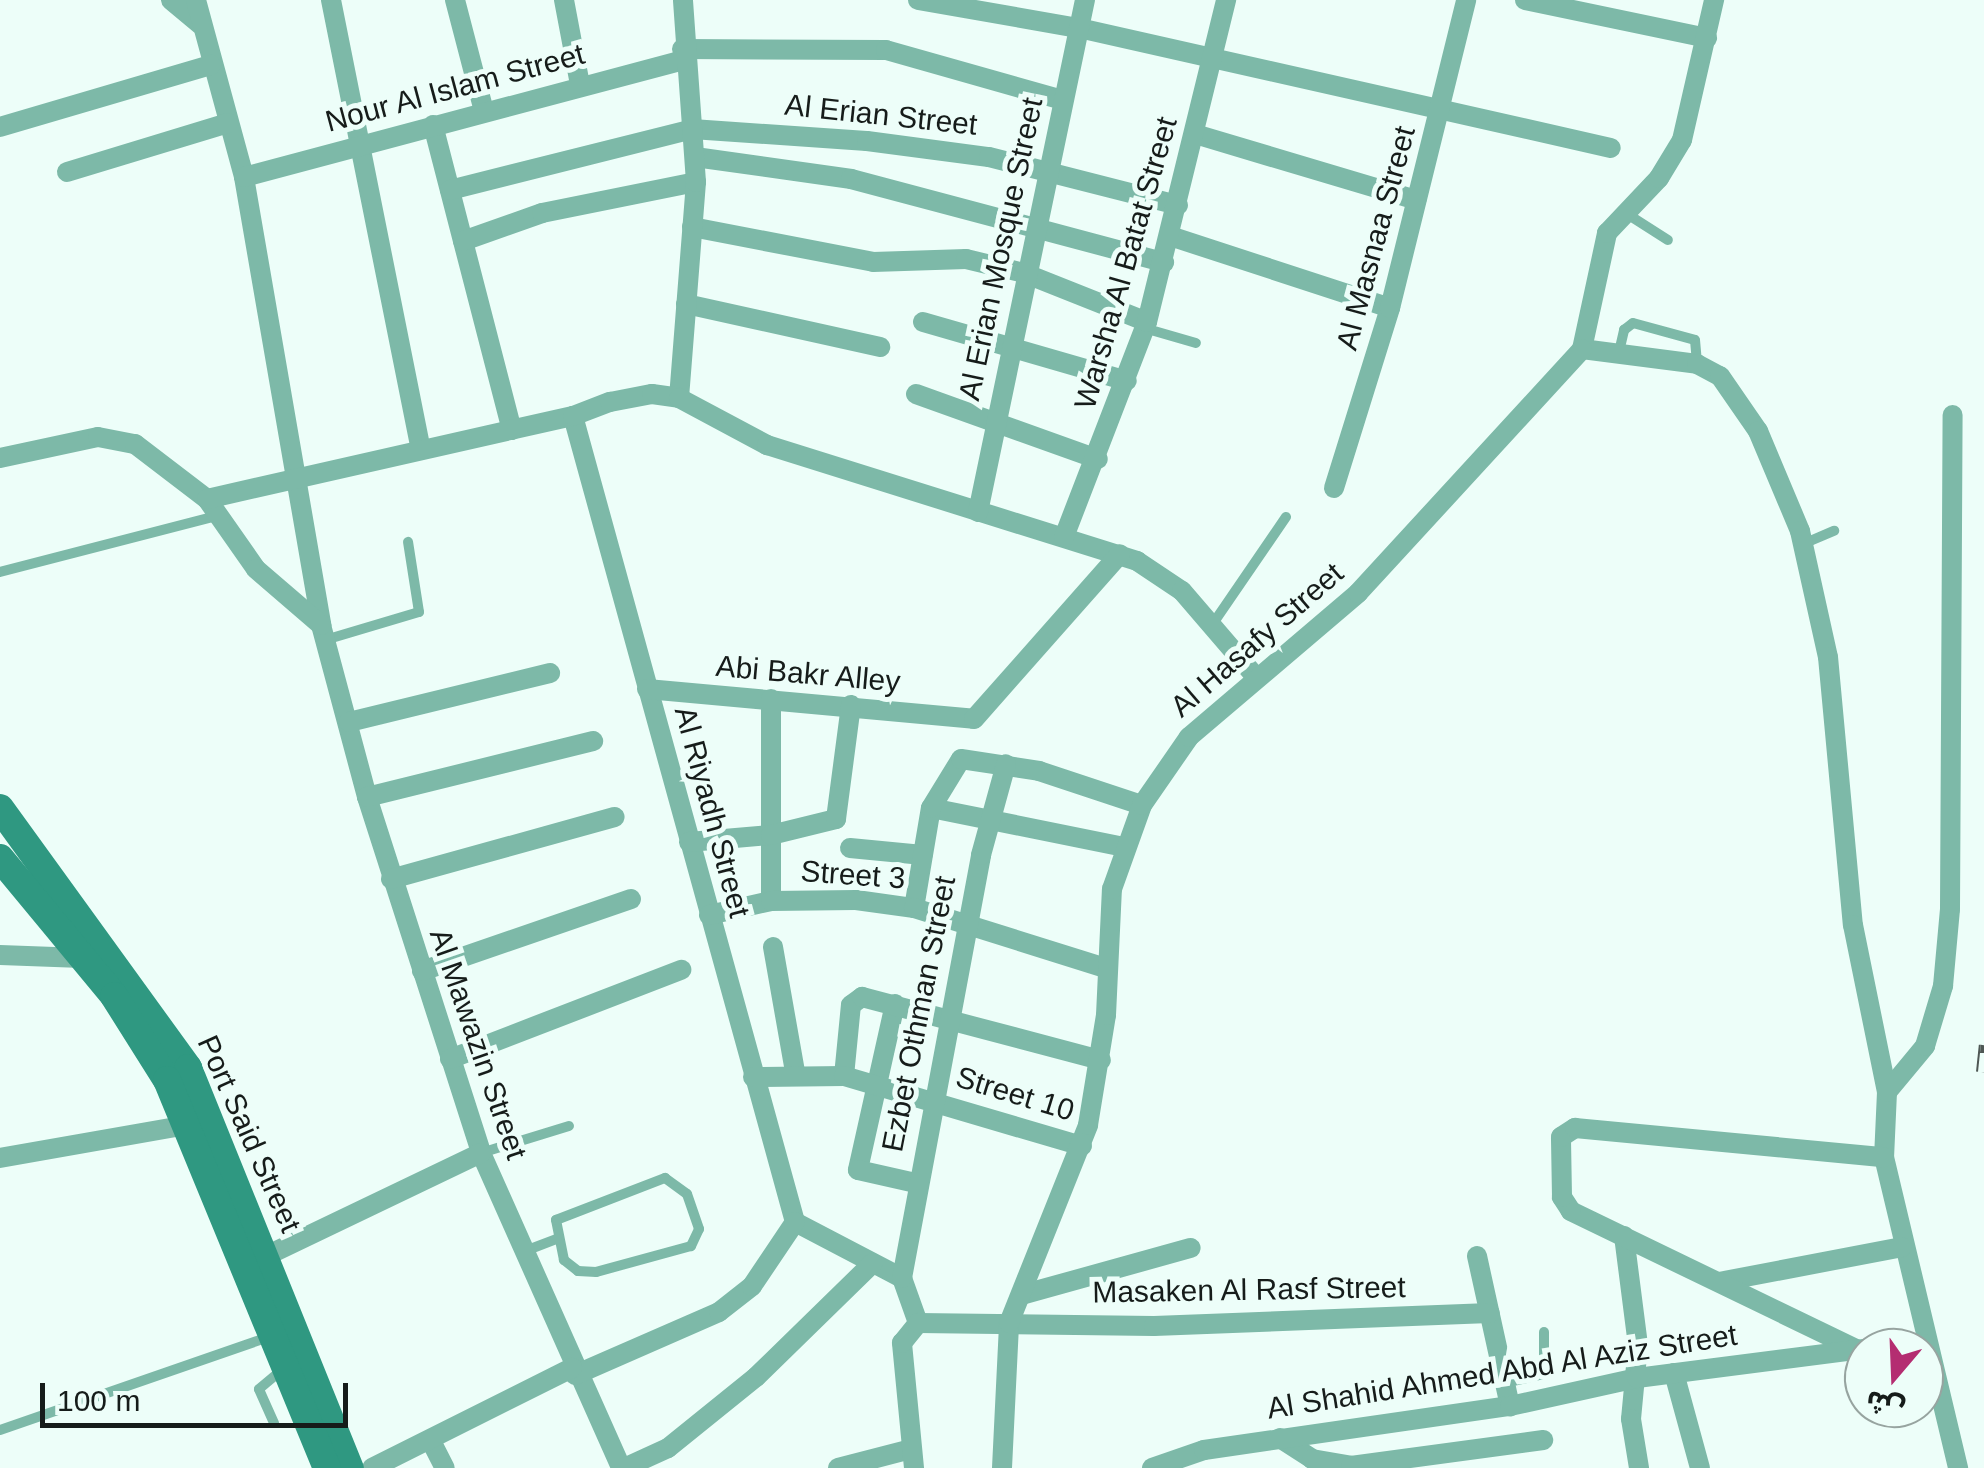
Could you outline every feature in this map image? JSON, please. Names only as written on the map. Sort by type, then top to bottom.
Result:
[{"type":"main road","name":"Port Said Street","points":[[0,808],[165,1028],[268,1255],[350,1468]]},
{"type":"main road","name":"Port Said Street","points":[[0,858],[142,1037],[186,1126],[327,1468]]},
{"type":"street","points":[[172,0],[200,24]]},
{"type":"street","name":"Al Mawazin Street","points":[[196,0],[244,178],[323,632],[367,798],[481,1153],[573,1372],[623,1468]]},
{"type":"street","points":[[331,0],[357,145],[422,450]]},
{"type":"street","points":[[455,0],[484,111]]},
{"type":"street","points":[[564,0],[580,85]]},
{"type":"street","points":[[680,398],[696,182],[683,54],[683,0]]},
{"type":"street","points":[[918,0],[1079,28],[1440,113],[1611,148]]},
{"type":"street","name":"Al Erian Mosque Street","points":[[978,512],[1024,273],[1085,0]]},
{"type":"street","name":"Warsha Al Batat Street","points":[[1064,537],[1098,460],[1146,325],[1215,59],[1226,0]]},
{"type":"street","name":"Al Masnaa Street","points":[[1334,488],[1390,308],[1466,0]]},
{"type":"street","points":[[1526,0],[1707,38]]},
{"type":"street","points":[[1714,0],[1682,140],[1659,178],[1624,212],[1604,243],[1582,348],[1698,364],[1720,376],[1758,431],[1803,544],[1834,701],[1855,938],[1887,1092],[1884,1158],[1920,1328]]},
{"type":"street","name":"Nour Al Islam Street","points":[[244,178],[683,54],[886,50],[1063,100]]},
{"type":"street","points":[[0,127],[212,65]]},
{"type":"street","points":[[67,172],[228,123]]},
{"type":"street","points":[[433,125],[512,430]]},
{"type":"street","name":"Al Erian Street","points":[[450,190],[692,129],[868,140],[1049,169],[1178,204]]},
{"type":"street","points":[[1195,134],[1416,200]]},
{"type":"street","points":[[695,157],[851,179],[1035,223],[1164,262]]},
{"type":"street","points":[[463,241],[542,213],[696,182]]},
{"type":"street","points":[[692,227],[873,262],[948,255],[1024,273],[1146,325]]},
{"type":"street","points":[[1170,236],[1390,308]]},
{"type":"street","points":[[686,304],[880,347]]},
{"type":"street","points":[[922,322],[1127,381]]},
{"type":"street","name":"Al Hasafy Street","points":[[1002,1468],[1009,1323],[1082,1146],[1101,1060],[1112,890],[1124,846],[1142,806],[1190,736],[1255,676],[1358,593],[1582,348]]},
{"type":"street","points":[[214,507],[298,476],[573,416],[652,394],[680,398],[766,445],[1120,554],[1168,580],[1255,676]]},
{"type":"street","points":[[916,394],[1098,460]]},
{"type":"street","points":[[1887,1092],[1924,1046],[1944,986],[1950,909],[1953,415]]},
{"type":"street","name":"Al Riyadh Street","points":[[573,416],[795,1222]]},
{"type":"street","points":[[0,458],[98,437],[123,440],[153,454],[214,507],[256,569],[323,632]]},
{"type":"street","name":"Abi Bakr Alley","points":[[647,690],[851,705],[963,721],[984,713],[1120,554]]},
{"type":"street","points":[[349,722],[550,673]]},
{"type":"street","points":[[771,699],[771,902]]},
{"type":"street","points":[[689,842],[770,835],[840,815],[851,705]]},
{"type":"street","points":[[367,798],[593,741]]},
{"type":"street","points":[[914,908],[931,808],[960,758],[1006,764],[1142,806]]},
{"type":"street","name":"Ezbet Othman Street","points":[[902,1278],[915,1184],[990,818],[1006,764]]},
{"type":"street","points":[[931,808],[1124,846]]},
{"type":"street","points":[[391,879],[615,818]]},
{"type":"street","points":[[850,848],[922,854]]},
{"type":"street","name":"Street 3","points":[[709,915],[808,898],[914,908],[1106,968]]},
{"type":"street","points":[[422,972],[631,899]]},
{"type":"street","points":[[773,947],[795,1072]]},
{"type":"street","points":[[0,955],[82,958]]},
{"type":"street","points":[[450,1059],[682,970]]},
{"type":"street","points":[[844,1076],[854,1000],[952,1016],[1101,1060]]},
{"type":"street","points":[[895,1004],[858,1171],[915,1184]]},
{"type":"street","name":"Street 10","points":[[753,1076],[795,1072],[844,1076],[1082,1146]]},
{"type":"street","points":[[0,1158],[186,1126]]},
{"type":"street","points":[[1844,1339],[1565,1206],[1560,1149],[1567,1129],[1884,1158]]},
{"type":"street","points":[[268,1255],[481,1153]]},
{"type":"street","points":[[372,1468],[573,1372],[719,1312],[752,1286],[795,1222],[902,1278],[918,1323],[902,1343],[912,1458],[838,1468]]},
{"type":"street","points":[[1624,1236],[1637,1378],[1631,1419],[1638,1468]]},
{"type":"street","points":[[1020,1295],[1191,1248]]},
{"type":"street","points":[[1719,1282],[1902,1248]]},
{"type":"street","points":[[1477,1256],[1510,1406]]},
{"type":"street","points":[[623,1468],[668,1448],[756,1377],[873,1263]]},
{"type":"street","name":"Masaken Al Rasf Street","points":[[918,1323],[1154,1326],[1490,1313]]},
{"type":"street","name":"Al Shahid Ahmed Abd Al Aziz Street","points":[[1152,1468],[1194,1452],[1510,1406],[1674,1372],[1844,1351]]},
{"type":"street","points":[[1674,1372],[1700,1468]]},
{"type":"street","points":[[1944,1417],[1958,1468]]},
{"type":"street","points":[[1280,1438],[1331,1464],[1382,1466],[1543,1440]]},
{"type":"street","points":[[431,1441],[445,1468]]},
{"type":"lane","points":[[1624,212],[1668,240]]},
{"type":"lane","points":[[1618,352],[1624,330],[1633,323],[1695,340],[1698,364]]},
{"type":"lane","points":[[1146,325],[1196,343]]},
{"type":"lane","points":[[0,572],[214,507]]},
{"type":"lane","points":[[1212,626],[1286,517]]},
{"type":"lane","points":[[1803,544],[1834,531]]},
{"type":"lane","points":[[323,632],[419,612],[408,542]]},
{"type":"lane","points":[[481,1153],[569,1126]]},
{"type":"lane","points":[[664,1178],[682,1186],[699,1229],[691,1246],[587,1273],[564,1260],[557,1238],[554,1224],[560,1217],[664,1178]]},
{"type":"lane","points":[[521,1253],[557,1238]]},
{"type":"lane","points":[[1506,1383],[1544,1374],[1544,1332]]},
{"type":"lane","points":[[0,1430],[273,1336]]},
{"type":"lane","points":[[274,1423],[259,1389],[286,1368]]},
{"type":"railway","points":[[1981,1072],[1984,1045]]}]
